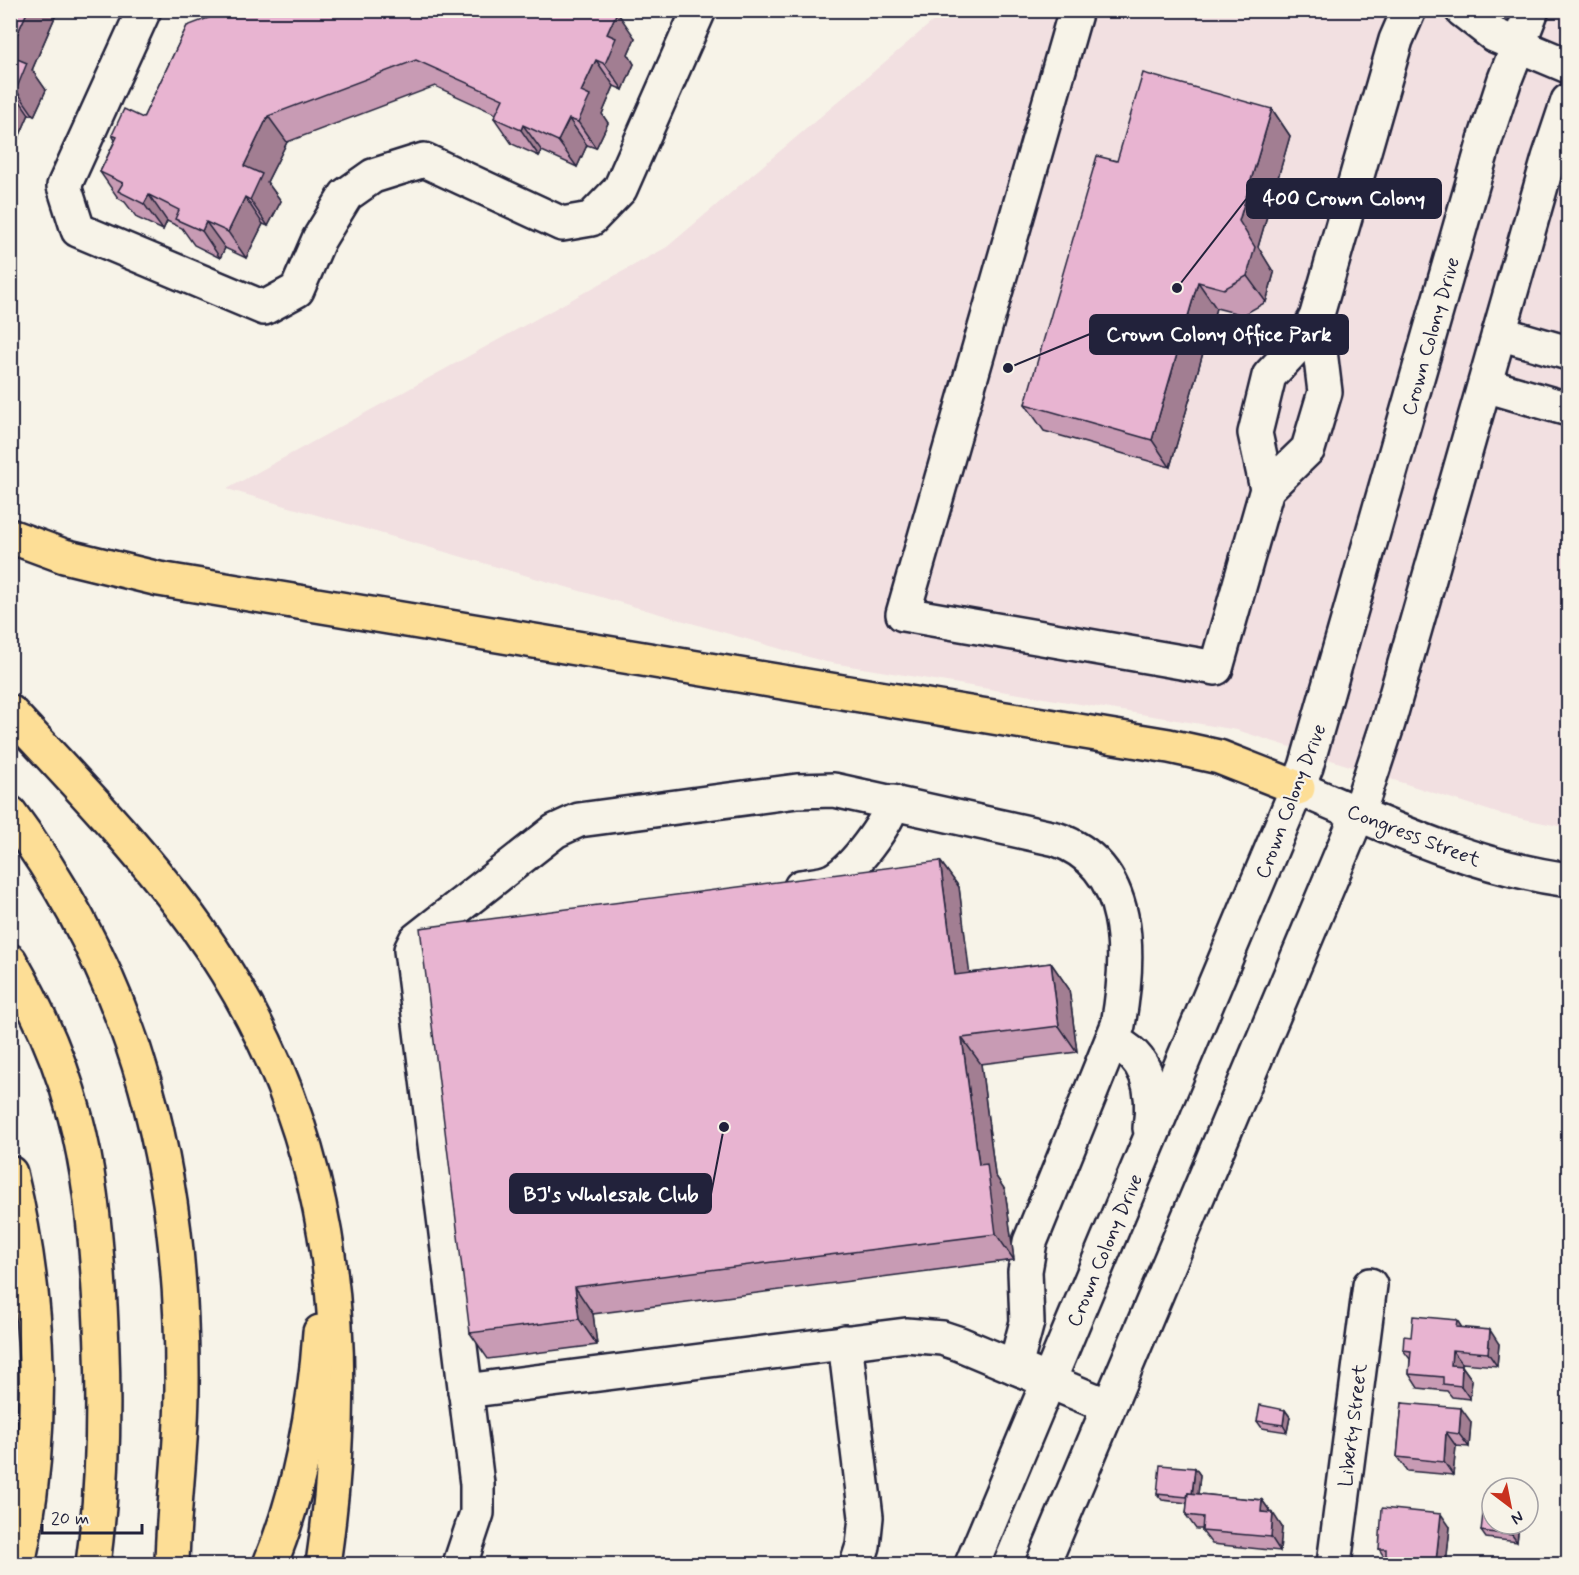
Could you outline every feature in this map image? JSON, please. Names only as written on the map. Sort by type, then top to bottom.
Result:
[{"type":"highway","points":[[10,536],[64,556],[159,579],[1169,746],[1219,757],[1298,788]]},
{"type":"highway","points":[[10,711],[136,849],[198,930],[251,1015],[287,1094],[303,1144],[325,1231],[337,1323],[338,1375],[333,1476],[322,1564]]},
{"type":"highway","points":[[10,813],[75,912],[114,991],[136,1050],[153,1110],[171,1204],[180,1293],[182,1377],[171,1558]]},
{"type":"highway","points":[[10,961],[46,1034],[68,1089],[82,1147],[92,1205],[103,1390],[102,1480],[93,1564]]},
{"type":"highway","points":[[10,1173],[30,1282],[37,1377],[30,1498],[18,1564]]},
{"type":"highway","points":[[270,1564],[281,1538],[293,1493],[314,1384],[322,1313],[325,1231]]},
{"type":"street","points":[[144,10],[64,186],[78,230],[264,308],[297,290],[319,239],[346,195],[373,176],[424,160],[562,224],[591,219],[620,189],[699,10]]},
{"type":"street","points":[[1076,10],[903,614],[1216,668],[1267,489],[1255,433],[1266,386],[1273,370],[1302,341],[1316,318],[1396,40],[1409,10]]},
{"type":"street","points":[[1462,10],[1487,32],[1569,66]]},
{"type":"street","name":"Crown Colony Drive","points":[[972,1564],[1298,788],[1325,705],[1485,140],[1517,46],[1532,10]]},
{"type":"street","points":[[1042,1564],[1358,814],[1388,723],[1549,158],[1569,101]]},
{"type":"street","points":[[1267,489],[1308,449],[1323,402],[1325,375],[1317,339],[1316,318]]},
{"type":"street","points":[[1500,333],[1569,353]]},
{"type":"street","points":[[1485,385],[1569,409]]},
{"type":"street","name":"Congress Street","points":[[1298,788],[1461,856],[1520,872],[1569,880]]},
{"type":"street","points":[[460,1564],[475,1523],[478,1503],[411,950],[416,940],[469,916],[555,831],[579,820],[817,790],[854,793],[1056,839],[1071,844],[1096,862],[1113,887],[1121,920],[1124,989],[1113,1042],[1030,1242],[1025,1271],[1027,1322],[1015,1367]]},
{"type":"street","points":[[769,891],[816,885],[834,880],[850,865],[881,828],[893,802]]},
{"type":"street","points":[[1113,1042],[1132,1052],[1145,1071],[1152,1101],[1149,1142]]},
{"type":"street","name":"Liberty Street","points":[[1334,1564],[1370,1285]]},
{"type":"street","points":[[465,1391],[906,1335],[942,1338],[1108,1406]]},
{"type":"street","points":[[845,1342],[866,1516],[863,1546],[857,1564]]},
{"type":"shaded area","points":[[945,11],[1568,11],[1568,828],[1500,814],[1237,730],[826,662],[227,489],[667,247]]},
{"type":"building","points":[[10,10],[28,10],[10,50]]},
{"type":"building","points":[[229,10],[614,10],[617,12],[607,34],[616,38],[605,64],[596,60],[581,92],[590,96],[578,122],[569,119],[558,141],[523,125],[521,130],[494,118],[503,99],[416,60],[268,116],[244,166],[262,174],[250,200],[245,197],[228,232],[206,222],[202,231],[175,219],[179,210],[149,195],[144,204],[118,191],[123,183],[100,172],[117,137],[112,135],[124,109],[143,118],[187,26]]},
{"type":"building","points":[[10,56],[27,63],[16,90],[10,89]]},
{"type":"building","points":[[1143,73],[1272,109],[1239,221],[1255,247],[1247,276],[1224,289],[1198,282],[1152,440],[1025,404],[1097,156],[1117,161]]},
{"type":"building","points":[[940,861],[955,975],[1051,963],[1059,1026],[962,1038],[979,1165],[987,1164],[996,1234],[575,1287],[579,1319],[470,1333],[420,928]]},
{"type":"building","points":[[1413,1316],[1457,1320],[1456,1327],[1490,1330],[1488,1353],[1452,1350],[1451,1365],[1462,1366],[1461,1386],[1443,1384],[1443,1377],[1409,1374],[1411,1351],[1403,1350],[1404,1336],[1411,1337]]},
{"type":"building","points":[[1402,1403],[1461,1408],[1459,1434],[1446,1432],[1444,1462],[1397,1457]]},
{"type":"building","points":[[1260,1405],[1285,1410],[1283,1425],[1257,1421]]},
{"type":"building","points":[[1160,1465],[1195,1468],[1192,1494],[1188,1493],[1187,1497],[1157,1494]]},
{"type":"building","points":[[1188,1493],[1262,1500],[1261,1512],[1273,1513],[1271,1537],[1202,1531],[1203,1517],[1186,1515]]},
{"type":"building","points":[[1382,1508],[1441,1514],[1436,1561],[1386,1556],[1386,1549],[1379,1549]]},
{"type":"place","name":"400 Crown Colony","points":[[1177,288]]},
{"type":"place","name":"Crown Colony Office Park","points":[[1008,368]]},
{"type":"place","name":"BJ's Wholesale Club","points":[[724,1127]]}]
